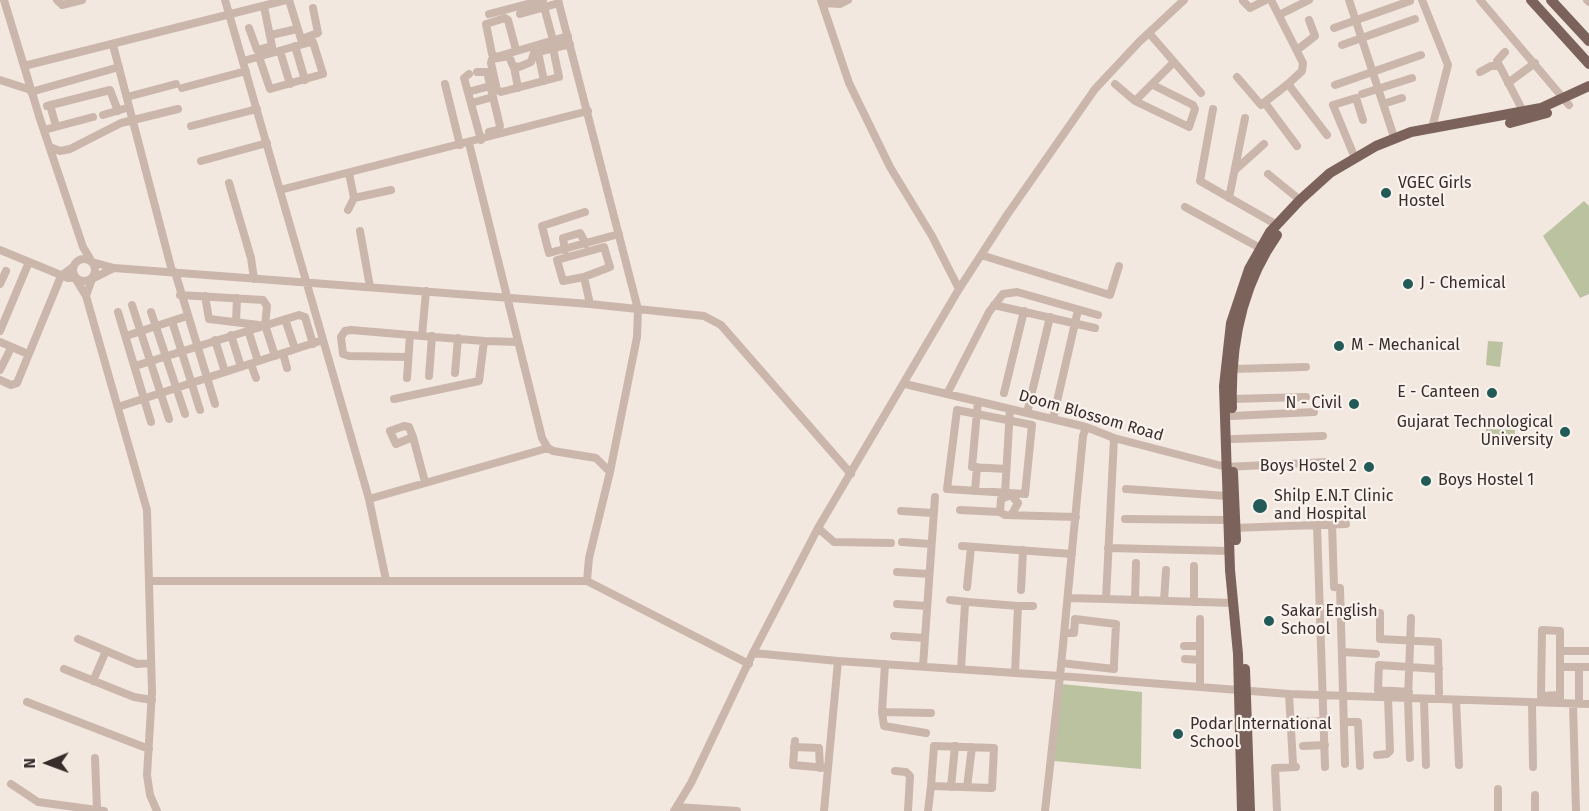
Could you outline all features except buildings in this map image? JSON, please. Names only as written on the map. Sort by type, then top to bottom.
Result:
[{"type":"main road","points":[[1531,0],[1589,64]]},
{"type":"main road","points":[[1551,0],[1589,41]]},
{"type":"main road","points":[[1263,247],[1339,171],[1401,137],[1529,119],[1567,102],[1589,86]]},
{"type":"main road","points":[[1250,811],[1231,525],[1229,364],[1235,304],[1263,247],[1277,225],[1300,200],[1355,158],[1401,137],[1432,128],[1524,113],[1589,96]]},
{"type":"main road","points":[[1229,364],[1233,439],[1227,496],[1231,525],[1229,551],[1236,603]]},
{"type":"main road","points":[[1242,689],[1242,811]]},
{"type":"street","points":[[4,0],[31,91],[83,247],[95,269],[86,296]]},
{"type":"street","points":[[57,0],[62,5],[82,0]]},
{"type":"street","points":[[225,0],[369,499],[386,580]]},
{"type":"street","points":[[24,66],[288,0],[301,39],[318,33],[313,8]]},
{"type":"street","points":[[848,0],[843,3],[822,1],[849,83],[890,166],[932,236],[959,289]]},
{"type":"street","points":[[735,811],[675,809],[691,783],[753,653],[818,528],[959,289],[1095,89],[1184,0]]},
{"type":"street","points":[[1243,1],[1250,8],[1266,0]]},
{"type":"street","points":[[1237,77],[1259,104],[1265,103],[1288,84],[1303,67],[1297,50],[1271,0]]},
{"type":"street","points":[[1279,15],[1309,0]]},
{"type":"street","points":[[1422,0],[1448,65],[1447,76],[1437,100],[1432,128]]},
{"type":"street","points":[[1480,0],[1567,102]]},
{"type":"street","points":[[489,14],[559,1],[638,309],[637,337],[610,472],[589,558],[587,581]]},
{"type":"street","points":[[1352,1],[1371,72],[1383,104],[1401,137]]},
{"type":"street","points":[[1334,28],[1410,1]]},
{"type":"street","points":[[520,14],[544,4]]},
{"type":"street","points":[[518,88],[514,67],[508,55],[492,59],[491,63],[499,92],[518,88],[560,76],[544,4]]},
{"type":"street","points":[[249,28],[257,50],[273,46],[264,6]]},
{"type":"street","points":[[516,50],[506,19],[486,24],[494,56],[569,40]]},
{"type":"street","points":[[1342,45],[1415,19]]},
{"type":"street","points":[[1297,50],[1315,36],[1310,20]]},
{"type":"street","points":[[271,35],[297,29]]},
{"type":"street","points":[[1149,33],[1201,93]]},
{"type":"street","points":[[243,62],[295,46],[314,43],[323,72],[321,76],[270,89],[260,57]]},
{"type":"street","points":[[514,67],[528,64],[538,52],[553,44]]},
{"type":"street","points":[[113,45],[180,295],[215,404]]},
{"type":"street","points":[[295,46],[305,80]]},
{"type":"street","points":[[280,51],[290,84]]},
{"type":"street","points":[[538,52],[544,81]]},
{"type":"street","points":[[1505,52],[1497,59],[1499,66],[1524,113]]},
{"type":"street","points":[[1335,84],[1421,55]]},
{"type":"street","points":[[1135,101],[1174,62]]},
{"type":"street","points":[[1508,83],[1534,63]]},
{"type":"street","points":[[1480,72],[1491,66],[1499,66]]},
{"type":"street","points":[[0,80],[31,91],[119,67]]},
{"type":"street","points":[[127,97],[246,71]]},
{"type":"street","points":[[280,190],[469,143],[498,130],[500,126],[487,72],[473,73],[464,78],[480,137]]},
{"type":"street","points":[[1362,94],[1412,78]]},
{"type":"street","points":[[445,84],[460,145]]},
{"type":"street","points":[[1115,84],[1135,101],[1189,127],[1195,109],[1193,105],[1153,85]]},
{"type":"street","points":[[1288,84],[1328,135]]},
{"type":"street","points":[[468,92],[490,86]]},
{"type":"street","points":[[56,126],[49,105],[110,90],[118,111]]},
{"type":"street","points":[[471,103],[493,98]]},
{"type":"street","points":[[1355,158],[1333,105],[1356,98],[1364,120]]},
{"type":"street","points":[[1383,104],[1402,98]]},
{"type":"street","points":[[1265,103],[1297,146]]},
{"type":"street","points":[[103,115],[129,107]]},
{"type":"street","points":[[50,147],[60,151],[70,149],[120,123],[178,108]]},
{"type":"street","points":[[191,126],[257,109]]},
{"type":"street","points":[[1213,109],[1199,178],[1203,183],[1277,225]]},
{"type":"street","points":[[480,137],[588,111]]},
{"type":"street","points":[[44,130],[93,117]]},
{"type":"street","points":[[1229,198],[1245,118]]},
{"type":"street","points":[[201,161],[267,143]]},
{"type":"street","points":[[469,143],[542,438],[548,448]]},
{"type":"street","points":[[1235,170],[1264,144]]},
{"type":"street","points":[[348,210],[354,198],[349,173]]},
{"type":"street","points":[[1268,174],[1300,200]]},
{"type":"street","points":[[229,183],[251,258],[254,279]]},
{"type":"street","points":[[354,198],[391,190]]},
{"type":"street","points":[[1185,207],[1263,247]]},
{"type":"street","points":[[585,212],[542,226],[549,253],[619,234]]},
{"type":"street","points":[[360,231],[362,264],[370,287]]},
{"type":"street","points":[[83,247],[75,264],[75,278],[86,296],[147,510],[152,700],[148,786],[157,811]]},
{"type":"street","points":[[604,247],[610,267],[584,277],[563,281],[557,260],[604,247]]},
{"type":"street","points":[[0,250],[61,276],[86,282],[114,268]]},
{"type":"street","points":[[981,255],[1110,295],[1119,266]]},
{"type":"street","points":[[0,380],[11,385],[16,383],[61,276],[85,259],[114,268],[590,304],[704,316],[722,325],[850,474]]},
{"type":"street","points":[[0,331],[29,262]]},
{"type":"street","points":[[0,284],[6,271]]},
{"type":"street","points":[[584,277],[590,304]]},
{"type":"street","points":[[422,336],[426,291]]},
{"type":"street","points":[[947,394],[994,304],[1003,294],[1017,292],[1098,315]]},
{"type":"street","points":[[180,295],[265,302],[264,326],[287,368]]},
{"type":"street","points":[[205,296],[209,319],[264,326]]},
{"type":"street","points":[[236,322],[237,298]]},
{"type":"street","points":[[994,304],[1095,328]]},
{"type":"street","points":[[132,305],[169,419]]},
{"type":"street","points":[[1053,419],[1078,310]]},
{"type":"street","points":[[1004,393],[1024,311]]},
{"type":"street","points":[[118,312],[151,422]]},
{"type":"street","points":[[151,312],[185,414]]},
{"type":"street","points":[[135,366],[299,315],[305,317],[313,344]]},
{"type":"street","points":[[126,336],[187,316]]},
{"type":"street","points":[[1027,412],[1050,318]]},
{"type":"street","points":[[285,319],[295,349]]},
{"type":"street","points":[[172,321],[200,410]]},
{"type":"street","points":[[248,330],[256,378]]},
{"type":"street","points":[[408,357],[349,356],[343,354],[341,337],[345,331],[351,330],[518,342]]},
{"type":"street","points":[[407,378],[410,335]]},
{"type":"street","points":[[231,336],[241,367]]},
{"type":"street","points":[[429,376],[432,336]]},
{"type":"street","points":[[454,373],[458,338]]},
{"type":"street","points":[[215,340],[225,372]]},
{"type":"street","points":[[118,407],[323,340]]},
{"type":"street","points":[[394,399],[479,381],[484,341]]},
{"type":"street","points":[[0,342],[28,354]]},
{"type":"street","points":[[0,370],[9,352]]},
{"type":"street","points":[[1229,364],[1306,367]]},
{"type":"street","name":"Doom Blossom Road","points":[[905,384],[1086,426],[1114,438],[1230,467],[1328,462]]},
{"type":"street","points":[[1231,399],[1306,397]]},
{"type":"street","points":[[978,401],[972,467],[1006,469]]},
{"type":"street","points":[[1005,493],[1010,409]]},
{"type":"street","points":[[957,410],[977,414],[1032,425],[1025,494],[947,489],[957,410]]},
{"type":"street","points":[[1232,416],[1314,412]]},
{"type":"street","points":[[1045,811],[1083,436],[1086,426]]},
{"type":"street","points":[[1233,439],[1323,436]]},
{"type":"street","points":[[413,437],[425,482]]},
{"type":"street","points":[[1106,599],[1114,438]]},
{"type":"street","points":[[369,499],[548,448],[596,458],[610,472]]},
{"type":"street","points":[[975,490],[977,467]]},
{"type":"street","points":[[1126,489],[1227,496]]},
{"type":"street","points":[[1000,512],[1001,499],[1011,495],[1018,503],[1012,514]]},
{"type":"street","points":[[923,666],[935,496]]},
{"type":"street","points":[[960,510],[1076,517]]},
{"type":"street","points":[[901,511],[933,513]]},
{"type":"street","points":[[1125,519],[1231,525],[1346,524]]},
{"type":"street","points":[[1332,524],[1334,587],[1340,588],[1345,764]]},
{"type":"street","points":[[1317,525],[1325,767]]},
{"type":"street","points":[[818,528],[834,542],[891,543]]},
{"type":"street","points":[[902,542],[931,544]]},
{"type":"street","points":[[967,586],[966,546],[1072,554]]},
{"type":"street","points":[[1108,548],[1229,551]]},
{"type":"street","points":[[1021,590],[1023,550]]},
{"type":"street","points":[[1135,600],[1136,563]]},
{"type":"street","points":[[1194,566],[1194,602]]},
{"type":"street","points":[[1164,601],[1166,570]]},
{"type":"street","points":[[897,573],[929,574]]},
{"type":"street","points":[[150,581],[587,581],[749,664]]},
{"type":"street","points":[[1068,598],[1236,603]]},
{"type":"street","points":[[950,600],[1033,606]]},
{"type":"street","points":[[961,669],[965,604],[968,602]]},
{"type":"street","points":[[897,604],[927,606]]},
{"type":"street","points":[[1015,673],[1018,606]]},
{"type":"street","points":[[1380,613],[1380,639],[1438,642],[1439,693]]},
{"type":"street","points":[[1410,758],[1408,695],[1411,618]]},
{"type":"street","points":[[1061,663],[1113,669],[1116,624],[1075,619],[1074,633],[1064,633]]},
{"type":"street","points":[[1200,619],[1200,685]]},
{"type":"street","points":[[1560,699],[1560,631],[1542,630],[1541,696],[1580,704]]},
{"type":"street","points":[[894,636],[925,638]]},
{"type":"street","points":[[78,639],[138,664],[151,663]]},
{"type":"street","points":[[1184,646],[1199,646]]},
{"type":"street","points":[[93,681],[106,651]]},
{"type":"street","points":[[1560,651],[1589,651]]},
{"type":"street","points":[[1343,652],[1376,654]]},
{"type":"street","points":[[753,653],[838,661],[1200,685],[1289,694],[1388,698],[1408,695]]},
{"type":"street","points":[[1185,659],[1200,660]]},
{"type":"street","points":[[824,811],[824,768],[838,661]]},
{"type":"street","points":[[885,664],[882,712],[884,726],[926,733]]},
{"type":"street","points":[[1439,669],[1379,665],[1378,690],[1424,699],[1532,703],[1560,699]]},
{"type":"street","points":[[1560,667],[1589,667]]},
{"type":"street","points":[[1576,811],[1580,704],[1578,667]]},
{"type":"street","points":[[64,669],[134,697],[152,700]]},
{"type":"street","points":[[1277,811],[1275,768],[1294,765],[1289,694]]},
{"type":"street","points":[[1377,755],[1387,754],[1390,751],[1388,698]]},
{"type":"street","points":[[1424,699],[1426,765]]},
{"type":"street","points":[[1456,700],[1459,765]]},
{"type":"street","points":[[27,702],[149,749]]},
{"type":"street","points":[[1532,703],[1533,767]]},
{"type":"street","points":[[882,712],[931,712]]},
{"type":"street","points":[[1301,722],[1325,721]]},
{"type":"street","points":[[1344,722],[1358,722],[1360,766]]},
{"type":"street","points":[[794,744],[819,748],[824,768],[794,765],[794,744]]},
{"type":"street","points":[[928,811],[934,746],[994,748],[992,788],[931,786]]},
{"type":"street","points":[[1303,746],[1325,746]]},
{"type":"street","points":[[951,787],[955,747]]},
{"type":"street","points":[[967,787],[972,747]]},
{"type":"street","points":[[11,784],[38,802],[101,810],[95,758]]},
{"type":"street","points":[[896,771],[906,772],[910,776],[908,811]]},
{"type":"street","points":[[1498,789],[1498,811]]},
{"type":"street","points":[[1535,795],[1535,811]]},
{"type":"green space","points":[[1584,201],[1589,206],[1589,294],[1580,298],[1543,236]]},
{"type":"green space","points":[[1488,341],[1503,342],[1500,367],[1486,365]]},
{"type":"green space","points":[[1486,429],[1515,430],[1514,446],[1485,444]]},
{"type":"green space","points":[[1062,684],[1142,692],[1141,769],[1054,761]]},
{"type":"place","name":"VGEC Girls Hostel","points":[[1386,193]]},
{"type":"place","name":"J - Chemical","points":[[1408,284]]},
{"type":"place","name":"M - Mechanical","points":[[1339,346]]},
{"type":"place","name":"E - Canteen","points":[[1492,393]]},
{"type":"place","name":"N - Civil","points":[[1354,404]]},
{"type":"place","name":"Gujarat Technological University","points":[[1565,432]]},
{"type":"place","name":"Boys Hostel 2","points":[[1369,467]]},
{"type":"place","name":"Boys Hostel 1","points":[[1426,481]]},
{"type":"place","name":"Shilp E.N.T Clinic and Hospital","points":[[1260,506]]},
{"type":"place","name":"Sakar English School","points":[[1269,621]]},
{"type":"place","name":"Podar International School","points":[[1178,734]]}]
